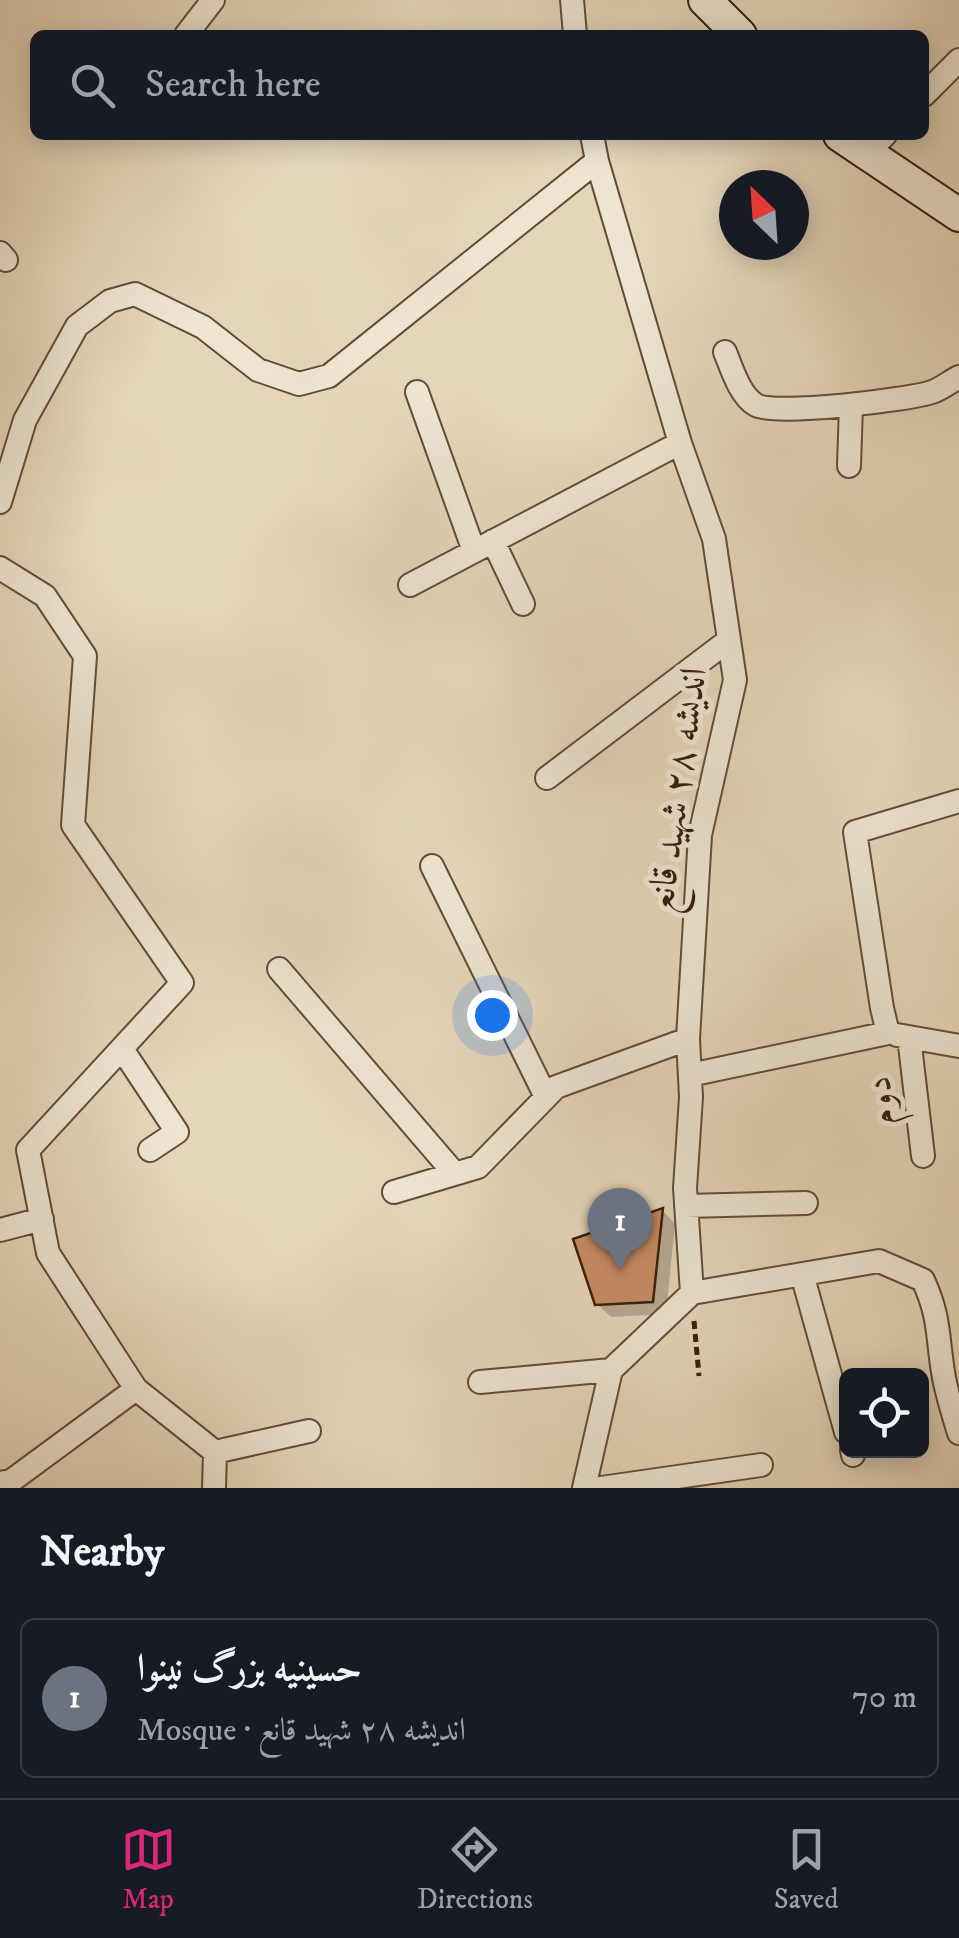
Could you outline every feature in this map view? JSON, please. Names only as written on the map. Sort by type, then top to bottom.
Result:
[{"type":"main road","points":[[716,3],[736,30]]},
{"type":"main road","points":[[864,141],[959,214]]},
{"type":"street","points":[[190,30],[213,0]]},
{"type":"street","points":[[572,0],[575,30]]},
{"type":"street","points":[[929,91],[959,60]]},
{"type":"street","name":"اندیشه ۲۸ شهید قانع","points":[[593,140],[680,443],[714,538],[735,680],[700,835],[684,1188],[692,1293]]},
{"type":"street","points":[[0,502],[25,420],[77,326],[110,301],[135,294],[203,327],[258,370],[272,375],[299,384],[329,376],[597,161]]},
{"type":"street","points":[[725,352],[743,392],[754,405],[770,409],[850,405],[933,392],[959,376]]},
{"type":"street","points":[[417,392],[484,546],[523,604]]},
{"type":"street","points":[[849,466],[850,405]]},
{"type":"street","points":[[410,585],[680,443]]},
{"type":"street","points":[[0,568],[45,596],[85,656],[74,825],[182,983],[28,1150],[48,1253],[136,1389],[214,1452]]},
{"type":"street","points":[[547,778],[729,640]]},
{"type":"street","name":"دوم","points":[[924,1156],[899,1035],[882,1008],[854,832],[959,801]]},
{"type":"street","points":[[432,866],[546,1097]]},
{"type":"street","points":[[279,969],[454,1174]]},
{"type":"street","points":[[690,1075],[899,1035],[959,1046]]},
{"type":"street","points":[[394,1192],[478,1167],[556,1087],[688,1038]]},
{"type":"street","points":[[122,1048],[177,1132],[150,1150]]},
{"type":"street","points":[[686,1206],[806,1203]]},
{"type":"street","points":[[0,1230],[42,1218]]},
{"type":"street","points":[[584,1488],[611,1370],[692,1293],[879,1261],[923,1280],[934,1304],[943,1374],[959,1433]]},
{"type":"street","points":[[802,1274],[839,1407]]},
{"type":"street","points":[[480,1382],[611,1370]]},
{"type":"street","points":[[0,1482],[11,1480],[136,1389]]},
{"type":"street","points":[[214,1452],[308,1432]]},
{"type":"street","points":[[214,1452],[214,1488]]},
{"type":"street","points":[[601,1488],[695,1481],[761,1465]]},
{"type":"path","points":[[692,1293],[699,1376]]},
{"type":"building","points":[[663,1208],[653,1302],[595,1305],[573,1239]]},
{"type":"place","name":"حسینیه بزرگ نینوا","points":[[620,1270]]}]
